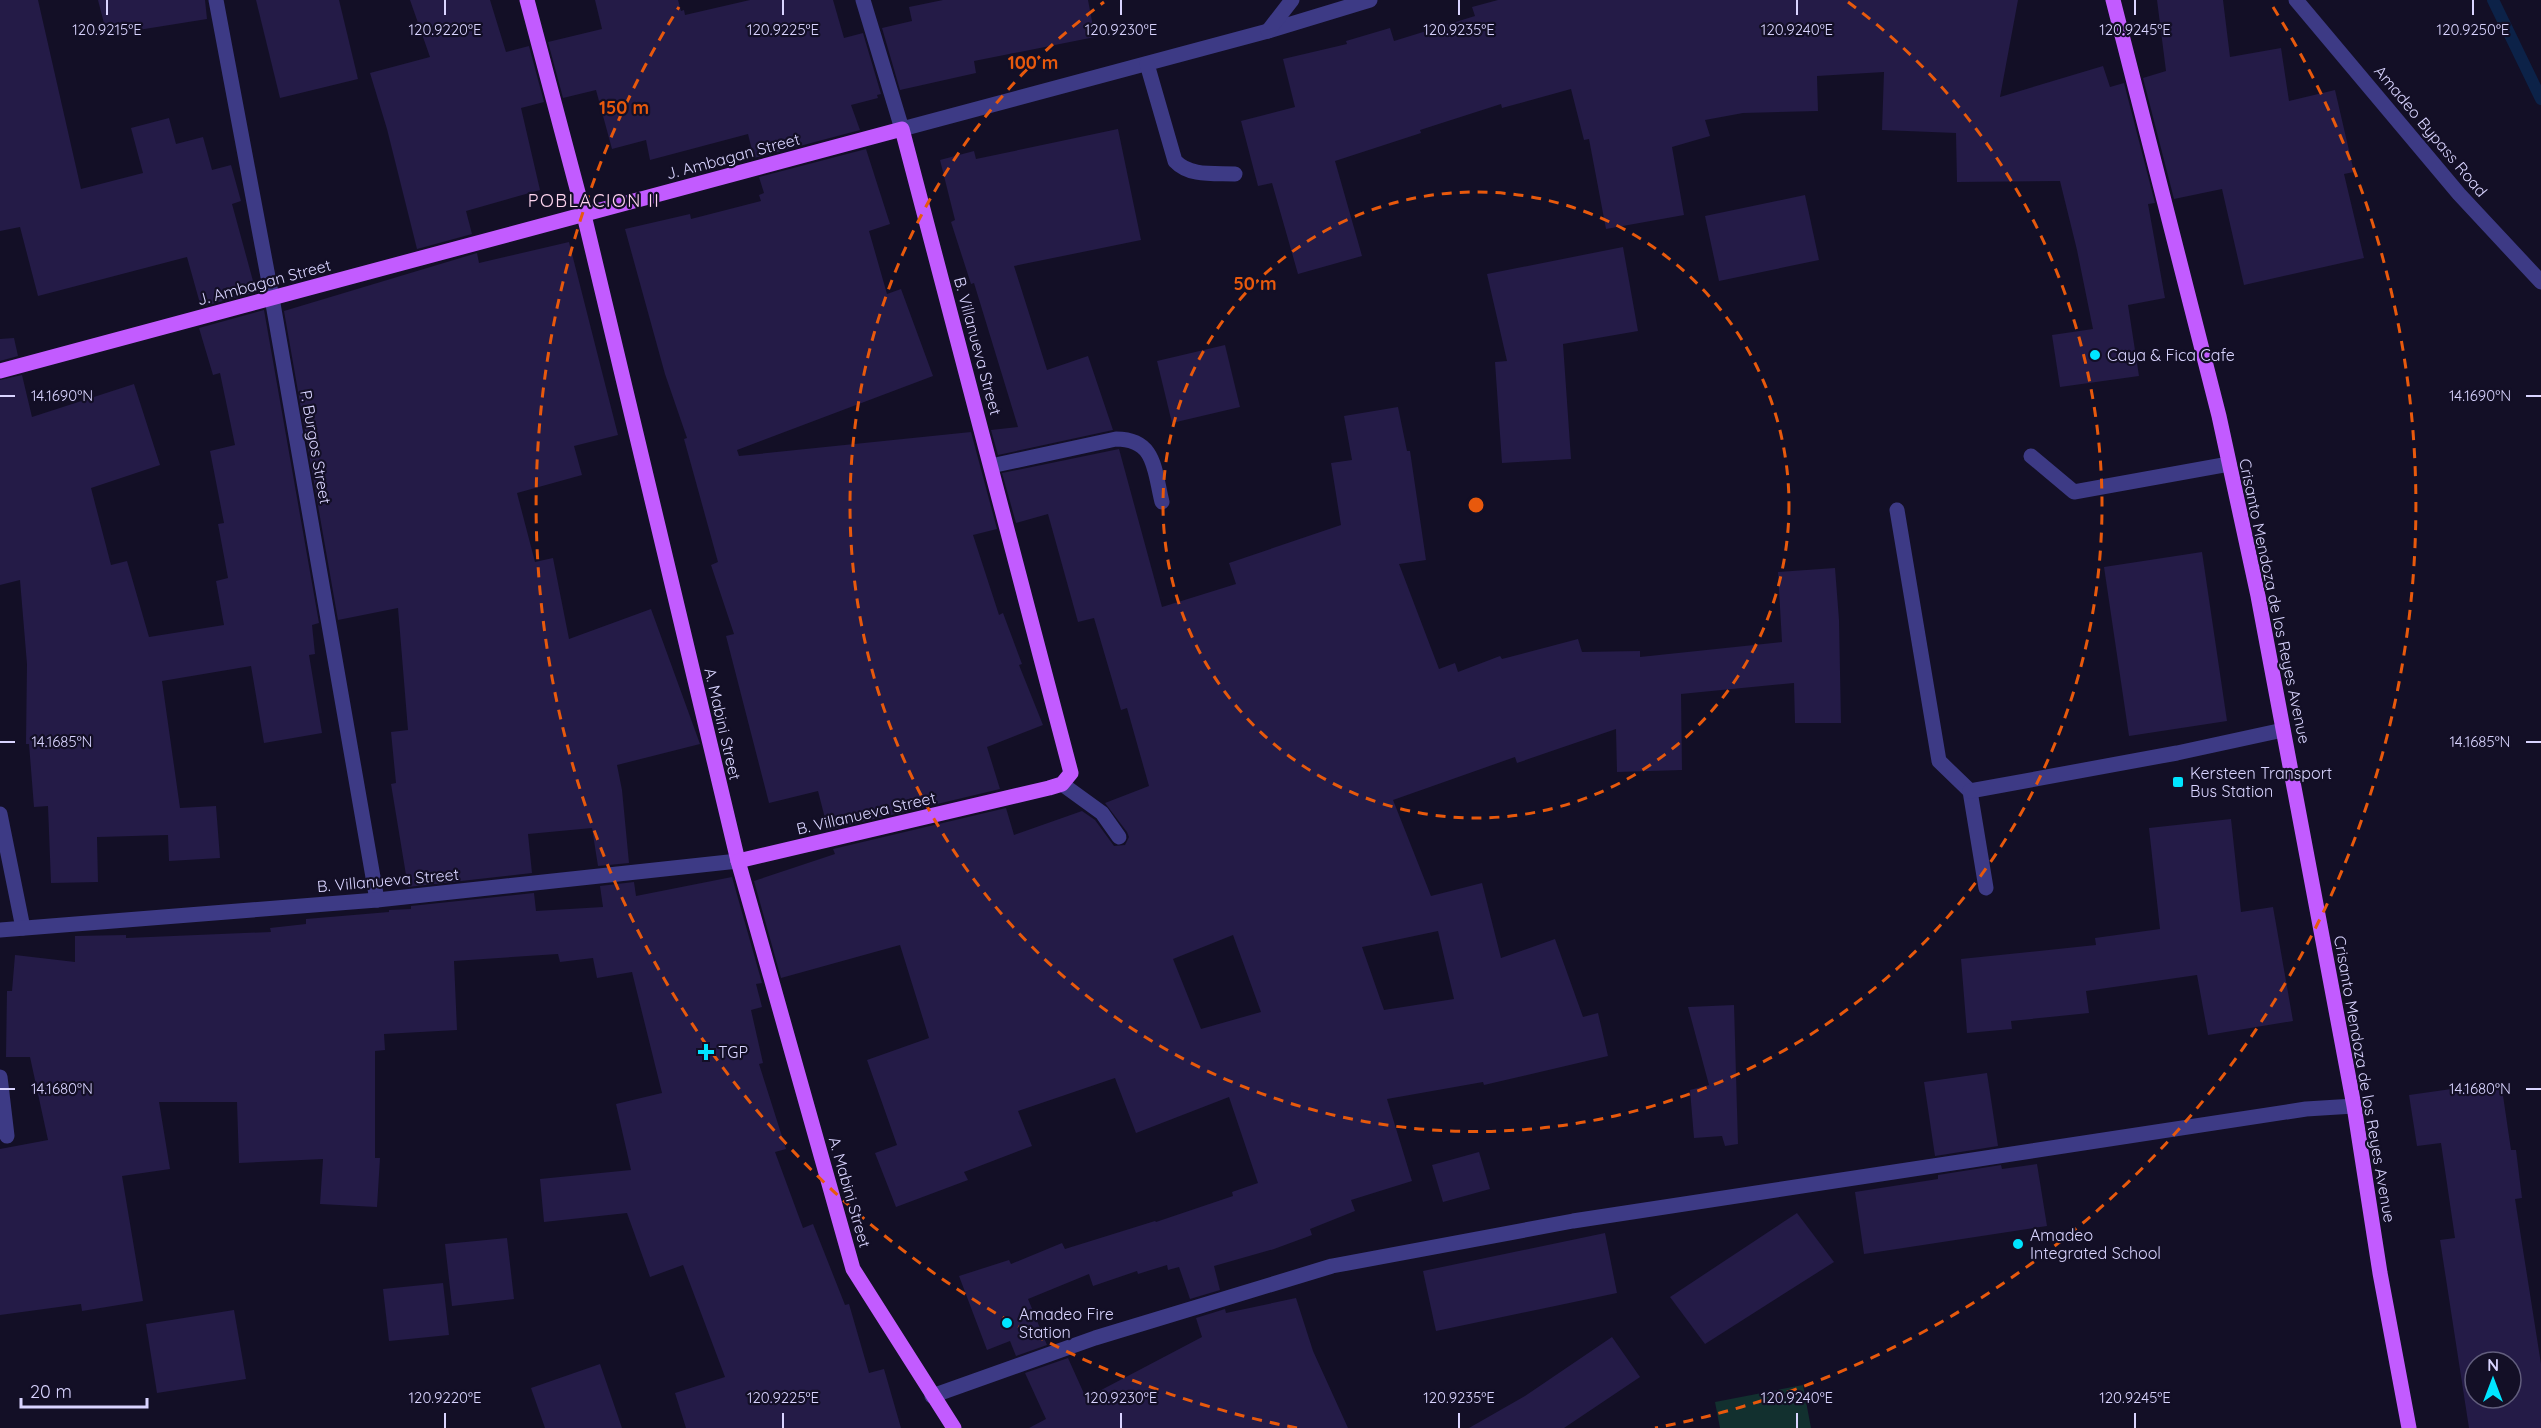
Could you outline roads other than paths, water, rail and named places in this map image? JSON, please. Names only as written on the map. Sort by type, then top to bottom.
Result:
[{"type":"main road","name":"A. Mabini Street","points":[[527,0],[584,215],[738,861],[853,1269],[954,1428]]},
{"type":"main road","name":"Crisanto Mendoza de los Reyes Avenue","points":[[2113,0],[2229,464],[2258,597],[2354,1106],[2380,1273],[2409,1428]]},
{"type":"main road","name":"J. Ambagan Street","points":[[0,371],[902,129]]},
{"type":"main road","name":"B. Villanueva Street","points":[[738,861],[1062,784],[1071,772],[902,129]]},
{"type":"street","name":"P. Burgos Street","points":[[216,0],[272,298],[376,900]]},
{"type":"street","points":[[863,0],[902,129]]},
{"type":"street","points":[[1268,31],[1292,0]]},
{"type":"street","name":"J. Ambagan Street","points":[[902,129],[1268,31],[1370,0]]},
{"type":"street","name":"Amadeo Bypass Road","points":[[2296,0],[2459,194],[2541,282]]},
{"type":"street","points":[[1147,64],[1175,161],[1180,167],[1196,172],[1235,174]]},
{"type":"street","points":[[991,466],[1116,439],[1131,439],[1143,446],[1149,454],[1162,502]]},
{"type":"street","points":[[2031,456],[2074,492],[2229,464]]},
{"type":"street","points":[[1897,510],[1939,761],[1970,790],[1986,888]]},
{"type":"street","points":[[1970,790],[2177,753],[2283,730]]},
{"type":"street","points":[[1062,784],[1102,813],[1119,837]]},
{"type":"street","points":[[0,814],[23,928]]},
{"type":"street","name":"B. Villanueva Street","points":[[0,930],[376,900],[738,861]]},
{"type":"street","points":[[0,1077],[7,1136]]},
{"type":"street","points":[[932,1396],[1095,1338],[1332,1266],[1573,1221],[2306,1109],[2354,1106]]},
{"type":"waterway","points":[[2493,0],[2541,99]]},
{"type":"place","name":"Caya & Fica Cafe","points":[[2095,355]]},
{"type":"place","name":"Kersteen Transport Bus Station","points":[[2178,782]]},
{"type":"place","name":"TGP","points":[[706,1052]]},
{"type":"place","name":"Amadeo Integrated School","points":[[2018,1244]]},
{"type":"place","name":"Amadeo Fire Station","points":[[1007,1323]]},
{"type":"district","name":"POBLACION II","points":[[594,201]]}]
